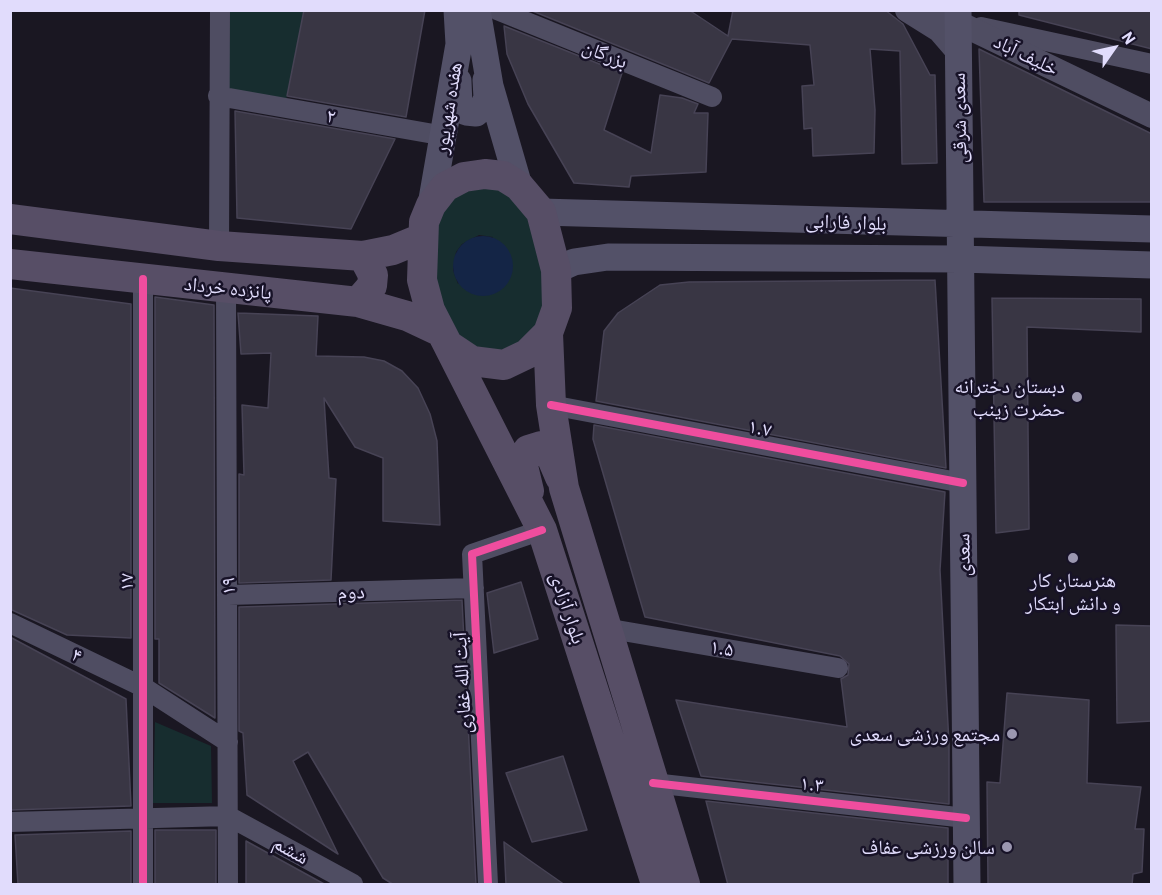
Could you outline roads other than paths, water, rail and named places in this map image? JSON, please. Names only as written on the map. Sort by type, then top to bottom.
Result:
[{"type":"main road","name":"هفده شهریور","points":[[431,205],[445,136],[459,44],[457,10]]},
{"type":"main road","name":"هفده شهریور","points":[[477,10],[486,68],[519,186]]},
{"type":"main road","name":"سعدی شرقی","points":[[958,16],[960,225]]},
{"type":"main road","points":[[459,44],[458,99],[459,106],[466,112],[476,112],[483,107],[487,98],[486,68]]},
{"type":"main road","points":[[485,174],[503,176],[519,186],[541,212],[556,270],[557,308],[548,333],[532,351],[504,364],[472,361],[444,338],[430,310],[424,289],[422,238],[424,222],[431,205],[445,188],[464,177],[485,174]]},
{"type":"main road","name":"بلوار فارابی","points":[[541,212],[1152,230]]},
{"type":"main road","points":[[604,215],[596,236],[599,248],[608,257]]},
{"type":"main road","name":"پانزده خرداد","points":[[11,219],[219,246],[363,256],[393,250],[422,238]]},
{"type":"main road","name":"سعدی","points":[[960,225],[967,885]]},
{"type":"main road","points":[[358,302],[372,286],[373,275],[363,256]]},
{"type":"main road","name":"بلوار فارابی","points":[[556,270],[574,262],[608,257],[960,259],[1152,265]]},
{"type":"main road","name":"پانزده خرداد","points":[[12,264],[358,302],[407,316],[444,338]]},
{"type":"main road","name":"بلوار آزادی","points":[[548,333],[551,405],[564,488],[685,885]]},
{"type":"main road","name":"بلوار آزادی","points":[[444,338],[537,517],[656,885]]},
{"type":"main road","points":[[537,517],[523,466],[528,450],[541,446],[551,456],[564,488]]},
{"type":"street","points":[[219,246],[220,10]]},
{"type":"street","name":"بزرگان","points":[[497,10],[712,97]]},
{"type":"street","points":[[907,10],[939,30],[958,52]]},
{"type":"street","name":"خلیف آباد","points":[[932,10],[958,16],[1152,116]]},
{"type":"street","points":[[958,16],[1152,64]]},
{"type":"street","name":"۲","points":[[218,96],[445,136]]},
{"type":"street","name":"۱۷","points":[[142,279],[143,885]]},
{"type":"street","name":"۱۹","points":[[226,288],[228,885]]},
{"type":"street","name":"۱.۷","points":[[551,405],[963,483]]},
{"type":"street","name":"آیت الله غفاری","points":[[489,885],[472,554],[537,517]]},
{"type":"street","name":"دوم","points":[[228,595],[474,588]]},
{"type":"street","name":"۴","points":[[10,623],[143,687],[228,742]]},
{"type":"street","name":"۱.۵","points":[[605,628],[838,668]]},
{"type":"street","name":"۱.۳","points":[[653,783],[966,818]]},
{"type":"street","points":[[10,822],[228,816]]},
{"type":"street","name":"ششم","points":[[228,816],[353,885]]},
{"type":"water","points":[[477,236],[489,236],[505,244],[511,254],[513,266],[511,278],[505,288],[489,296],[477,296],[461,288],[453,272],[453,260],[461,244]]},
{"type":"place","name":"دبستان دخترانه حضرت زینب","points":[[1077,397]]},
{"type":"place","name":"هنرستان کار و دانش ابتکار","points":[[1073,558]]},
{"type":"place","name":"مجتمع ورزشی سعدی","points":[[1012,734]]},
{"type":"place","name":"سالن ورزشی عفاف","points":[[1007,847]]}]
